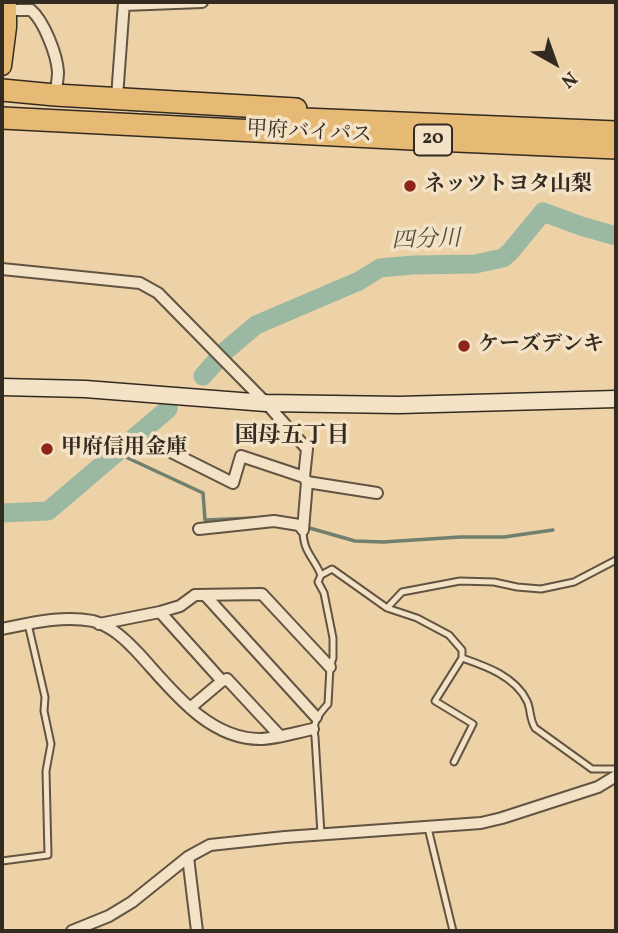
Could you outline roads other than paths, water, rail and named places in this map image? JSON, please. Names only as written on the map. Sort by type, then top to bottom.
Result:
[{"type":"highway","points":[[2,90],[230,106],[359,111],[412,132]]},
{"type":"highway","name":"甲府バイパス","points":[[2,105],[616,148]]},
{"type":"highway","name":"甲府バイパス","points":[[2,118],[249,123]]},
{"type":"highway","points":[[2,131],[356,147],[412,132]]},
{"type":"highway","name":"甲府バイパス","points":[[412,132],[616,132]]},
{"type":"main road","points":[[2,66],[7,6]]},
{"type":"street","points":[[117,97],[124,3],[202,2]]},
{"type":"street","points":[[7,6],[31,10],[38,16],[48,37],[58,72],[55,95]]},
{"type":"street","points":[[2,269],[140,284],[158,293],[266,403],[307,449],[303,530]]},
{"type":"street","points":[[2,387],[85,389],[266,403],[399,405],[616,399]]},
{"type":"street","points":[[157,445],[233,483],[241,456],[305,479],[377,492]]},
{"type":"street","points":[[199,529],[274,521],[299,525],[303,530]]},
{"type":"street","points":[[99,624],[180,606],[195,595],[262,594],[330,667]]},
{"type":"street","points":[[2,629],[58,619],[94,621],[127,640],[190,708],[235,736],[261,739],[315,723],[205,595]]},
{"type":"street","points":[[160,612],[222,681]]},
{"type":"street","points":[[190,708],[227,679],[279,735]]},
{"type":"street","points":[[78,930],[132,902],[188,857],[210,845],[481,823],[598,787],[616,776]]},
{"type":"street","points":[[188,857],[197,931]]},
{"type":"lane","points":[[303,530],[305,549],[315,561],[321,575]]},
{"type":"lane","points":[[387,608],[402,592],[460,580],[541,589],[574,582],[616,561]]},
{"type":"lane","points":[[321,834],[315,723],[328,704],[333,638],[324,593],[318,582],[321,575],[332,569],[387,608],[417,618],[449,635],[462,650],[462,658],[435,701],[473,724],[454,762]]},
{"type":"lane","points":[[2,861],[48,855],[46,771],[51,744],[44,711],[45,697],[28,624]]},
{"type":"lane","points":[[462,658],[489,667],[515,685],[527,701],[530,719],[535,728],[557,744],[592,769],[616,769]]},
{"type":"lane","points":[[428,828],[453,931]]},
{"type":"waterway","name":"四分川","points":[[203,376],[224,352],[256,325],[359,281],[380,268],[475,264],[503,258],[543,212],[616,236]]},
{"type":"waterway","name":"四分川","points":[[2,513],[48,511],[168,409]]},
{"type":"waterway","points":[[117,453],[203,493],[205,520],[254,518]]},
{"type":"waterway","points":[[306,527],[355,541],[383,542],[504,537],[553,530]]},
{"type":"place","name":"ネッツトヨタ山梨","points":[[410,186]]},
{"type":"place","name":"ケーズデンキ","points":[[464,346]]},
{"type":"place","name":"甲府信用金庫","points":[[47,449]]},
{"type":"district","name":"国母五丁目","points":[[292,438]]}]
